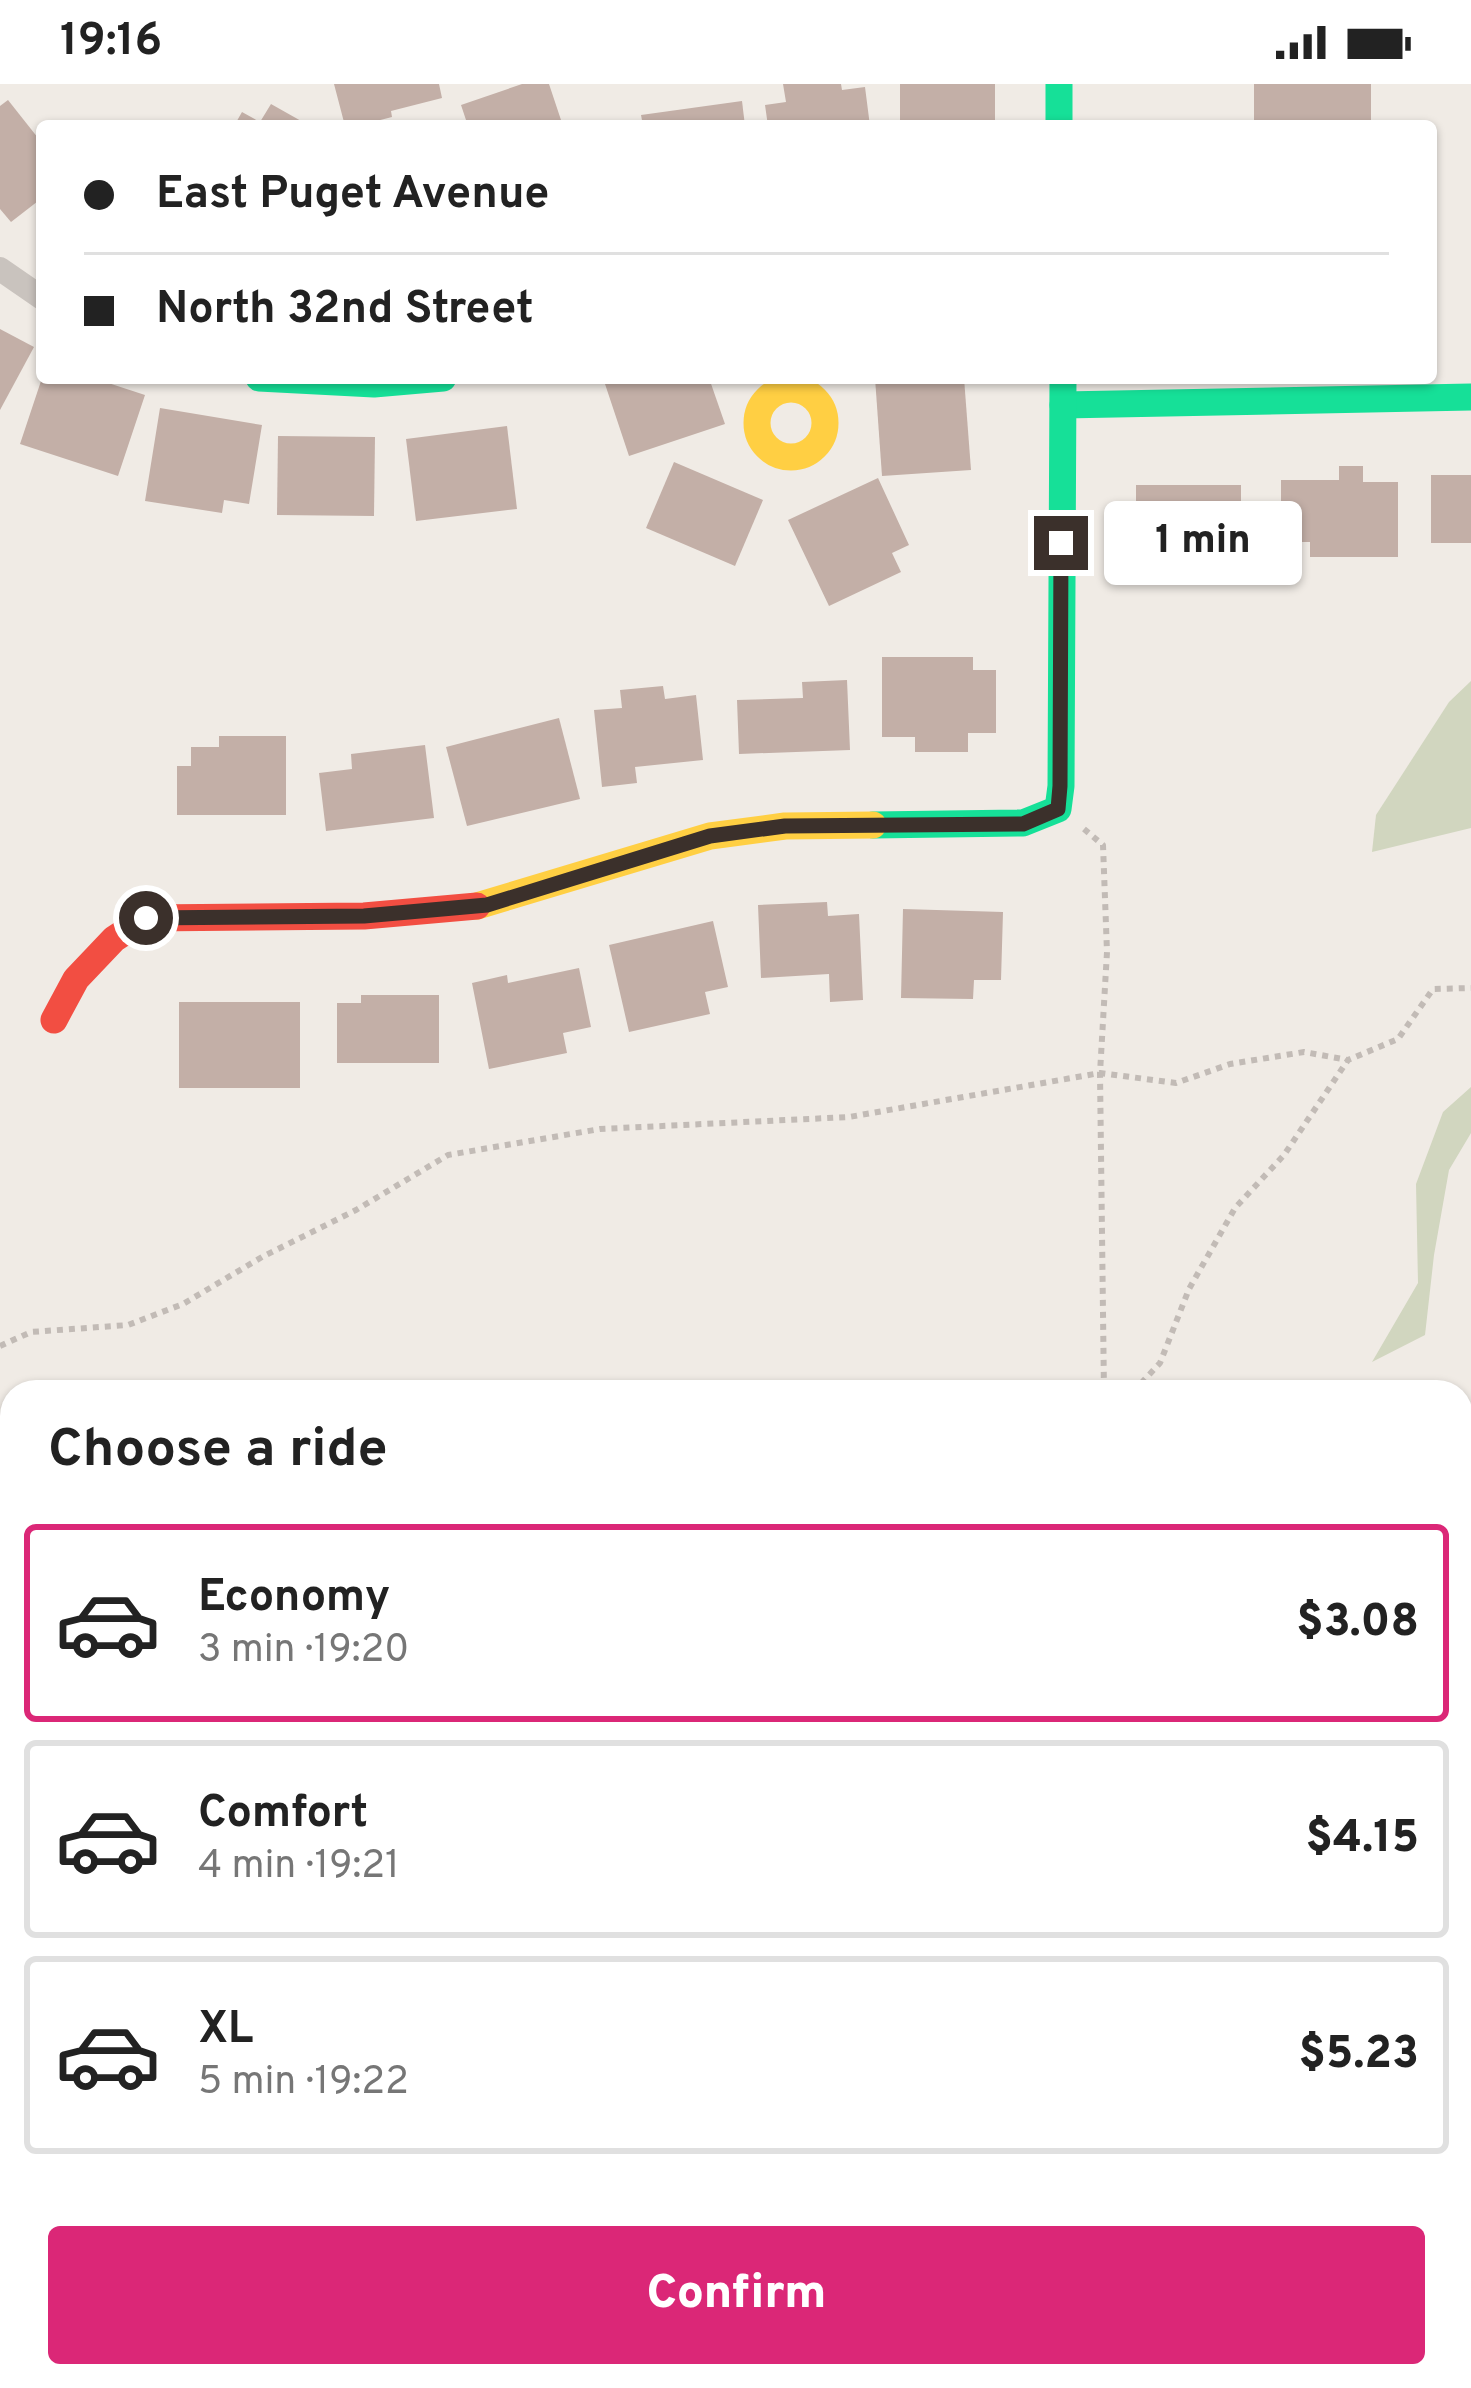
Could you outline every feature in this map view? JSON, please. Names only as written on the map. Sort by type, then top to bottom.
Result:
[{"type":"street","points":[[1059,84],[1059,120]]},
{"type":"street","points":[[0,269],[36,294]]},
{"type":"street","points":[[350,384],[397,384]]},
{"type":"street","points":[[53,1020],[76,979],[113,939],[146,918],[364,916],[487,905],[710,836],[785,826],[1023,824],[1058,809],[1063,392],[1471,397]]},
{"type":"path","points":[[1058,809],[1103,844],[1107,952],[1100,1073],[1104,1380]]},
{"type":"path","points":[[0,1346],[31,1332],[128,1324],[184,1304],[448,1155],[600,1129],[849,1117],[1100,1073],[1176,1083],[1230,1064],[1304,1052],[1348,1060],[1398,1039],[1433,989],[1471,988]]},
{"type":"path","points":[[1144,1380],[1160,1363],[1189,1289],[1235,1208],[1284,1155],[1348,1060]]},
{"type":"green space","points":[[1471,681],[1471,828],[1372,852],[1376,815],[1449,702]]},
{"type":"green space","points":[[1471,1087],[1471,1133],[1449,1170],[1425,1335],[1372,1362],[1418,1283],[1416,1184],[1443,1112]]},
{"type":"building","points":[[334,84],[439,84],[442,98],[391,111],[392,117],[343,120]]},
{"type":"building","points":[[522,84],[549,84],[561,120],[466,120],[461,105]]},
{"type":"building","points":[[783,84],[841,84],[842,90],[865,87],[869,120],[767,120],[765,105],[786,102]]},
{"type":"building","points":[[900,84],[995,84],[995,120],[900,120]]},
{"type":"building","points":[[1254,84],[1371,84],[1371,120],[1254,120]]},
{"type":"building","points":[[8,100],[36,135],[36,203],[11,222],[0,209],[0,106]]},
{"type":"building","points":[[742,101],[744,120],[642,120],[641,115]]},
{"type":"building","points":[[271,104],[299,120],[261,120]]},
{"type":"building","points":[[0,329],[34,347],[0,410]]},
{"type":"building","points":[[40,384],[111,384],[145,395],[118,476],[20,444]]},
{"type":"building","points":[[605,384],[711,384],[725,424],[629,456]]},
{"type":"building","points":[[875,384],[964,384],[971,470],[882,476]]},
{"type":"building","points":[[160,408],[262,425],[249,504],[224,500],[222,513],[145,501]]},
{"type":"building","points":[[507,426],[517,509],[416,521],[406,439]]},
{"type":"building","points":[[278,436],[375,437],[374,516],[277,515]]},
{"type":"building","points":[[674,462],[763,500],[735,566],[646,528]]},
{"type":"building","points":[[1339,466],[1363,466],[1363,482],[1398,482],[1398,557],[1310,557],[1310,542],[1281,542],[1281,480],[1339,480]]},
{"type":"building","points":[[1431,475],[1471,475],[1471,543],[1431,543]]},
{"type":"building","points":[[878,478],[909,545],[892,553],[901,572],[829,606],[788,520]]},
{"type":"building","points":[[1136,485],[1241,485],[1241,552],[1136,552]]},
{"type":"building","points":[[882,657],[973,657],[973,670],[996,670],[996,733],[968,733],[968,752],[915,752],[915,737],[882,737]]},
{"type":"building","points":[[847,680],[850,750],[739,754],[737,700],[803,698],[802,682]]},
{"type":"building","points":[[663,686],[665,699],[696,695],[703,760],[635,767],[637,783],[602,787],[594,710],[622,708],[620,690]]},
{"type":"building","points":[[559,718],[580,799],[467,826],[446,747]]},
{"type":"building","points":[[219,736],[286,736],[286,815],[177,815],[177,766],[191,766],[191,747],[219,747]]},
{"type":"building","points":[[425,745],[434,818],[326,831],[319,773],[352,769],[351,754]]},
{"type":"building","points":[[827,902],[828,916],[859,914],[863,1000],[830,1002],[829,974],[761,978],[758,905]]},
{"type":"building","points":[[903,909],[1003,912],[1001,980],[974,980],[973,999],[901,998]]},
{"type":"building","points":[[713,921],[728,987],[705,992],[710,1014],[629,1032],[609,945]]},
{"type":"building","points":[[579,968],[591,1027],[563,1033],[567,1053],[489,1069],[472,983],[507,975],[508,983]]},
{"type":"building","points":[[361,995],[439,995],[439,1063],[337,1063],[337,1003],[361,1003]]},
{"type":"building","points":[[179,1002],[300,1002],[300,1088],[179,1088]]},
{"type":"traffic: fast","points":[[1059,84],[1059,120]]},
{"type":"traffic: fast","points":[[873,825],[1023,823],[1058,809],[1063,384]]},
{"type":"traffic: fast","points":[[1063,405],[1471,397]]},
{"type":"traffic: slow","points":[[791,389],[815,399],[825,423],[815,447],[791,457],[767,447],[757,423],[767,399],[791,389]]},
{"type":"traffic: slow","points":[[477,906],[710,836],[785,826],[873,825]]},
{"type":"traffic: jam","points":[[54,1020],[76,979],[114,939],[146,918],[364,916],[477,906]]},
{"type":"route","points":[[146,918],[364,916],[487,905],[710,836],[785,826],[1023,824],[1058,809],[1061,543]]}]
